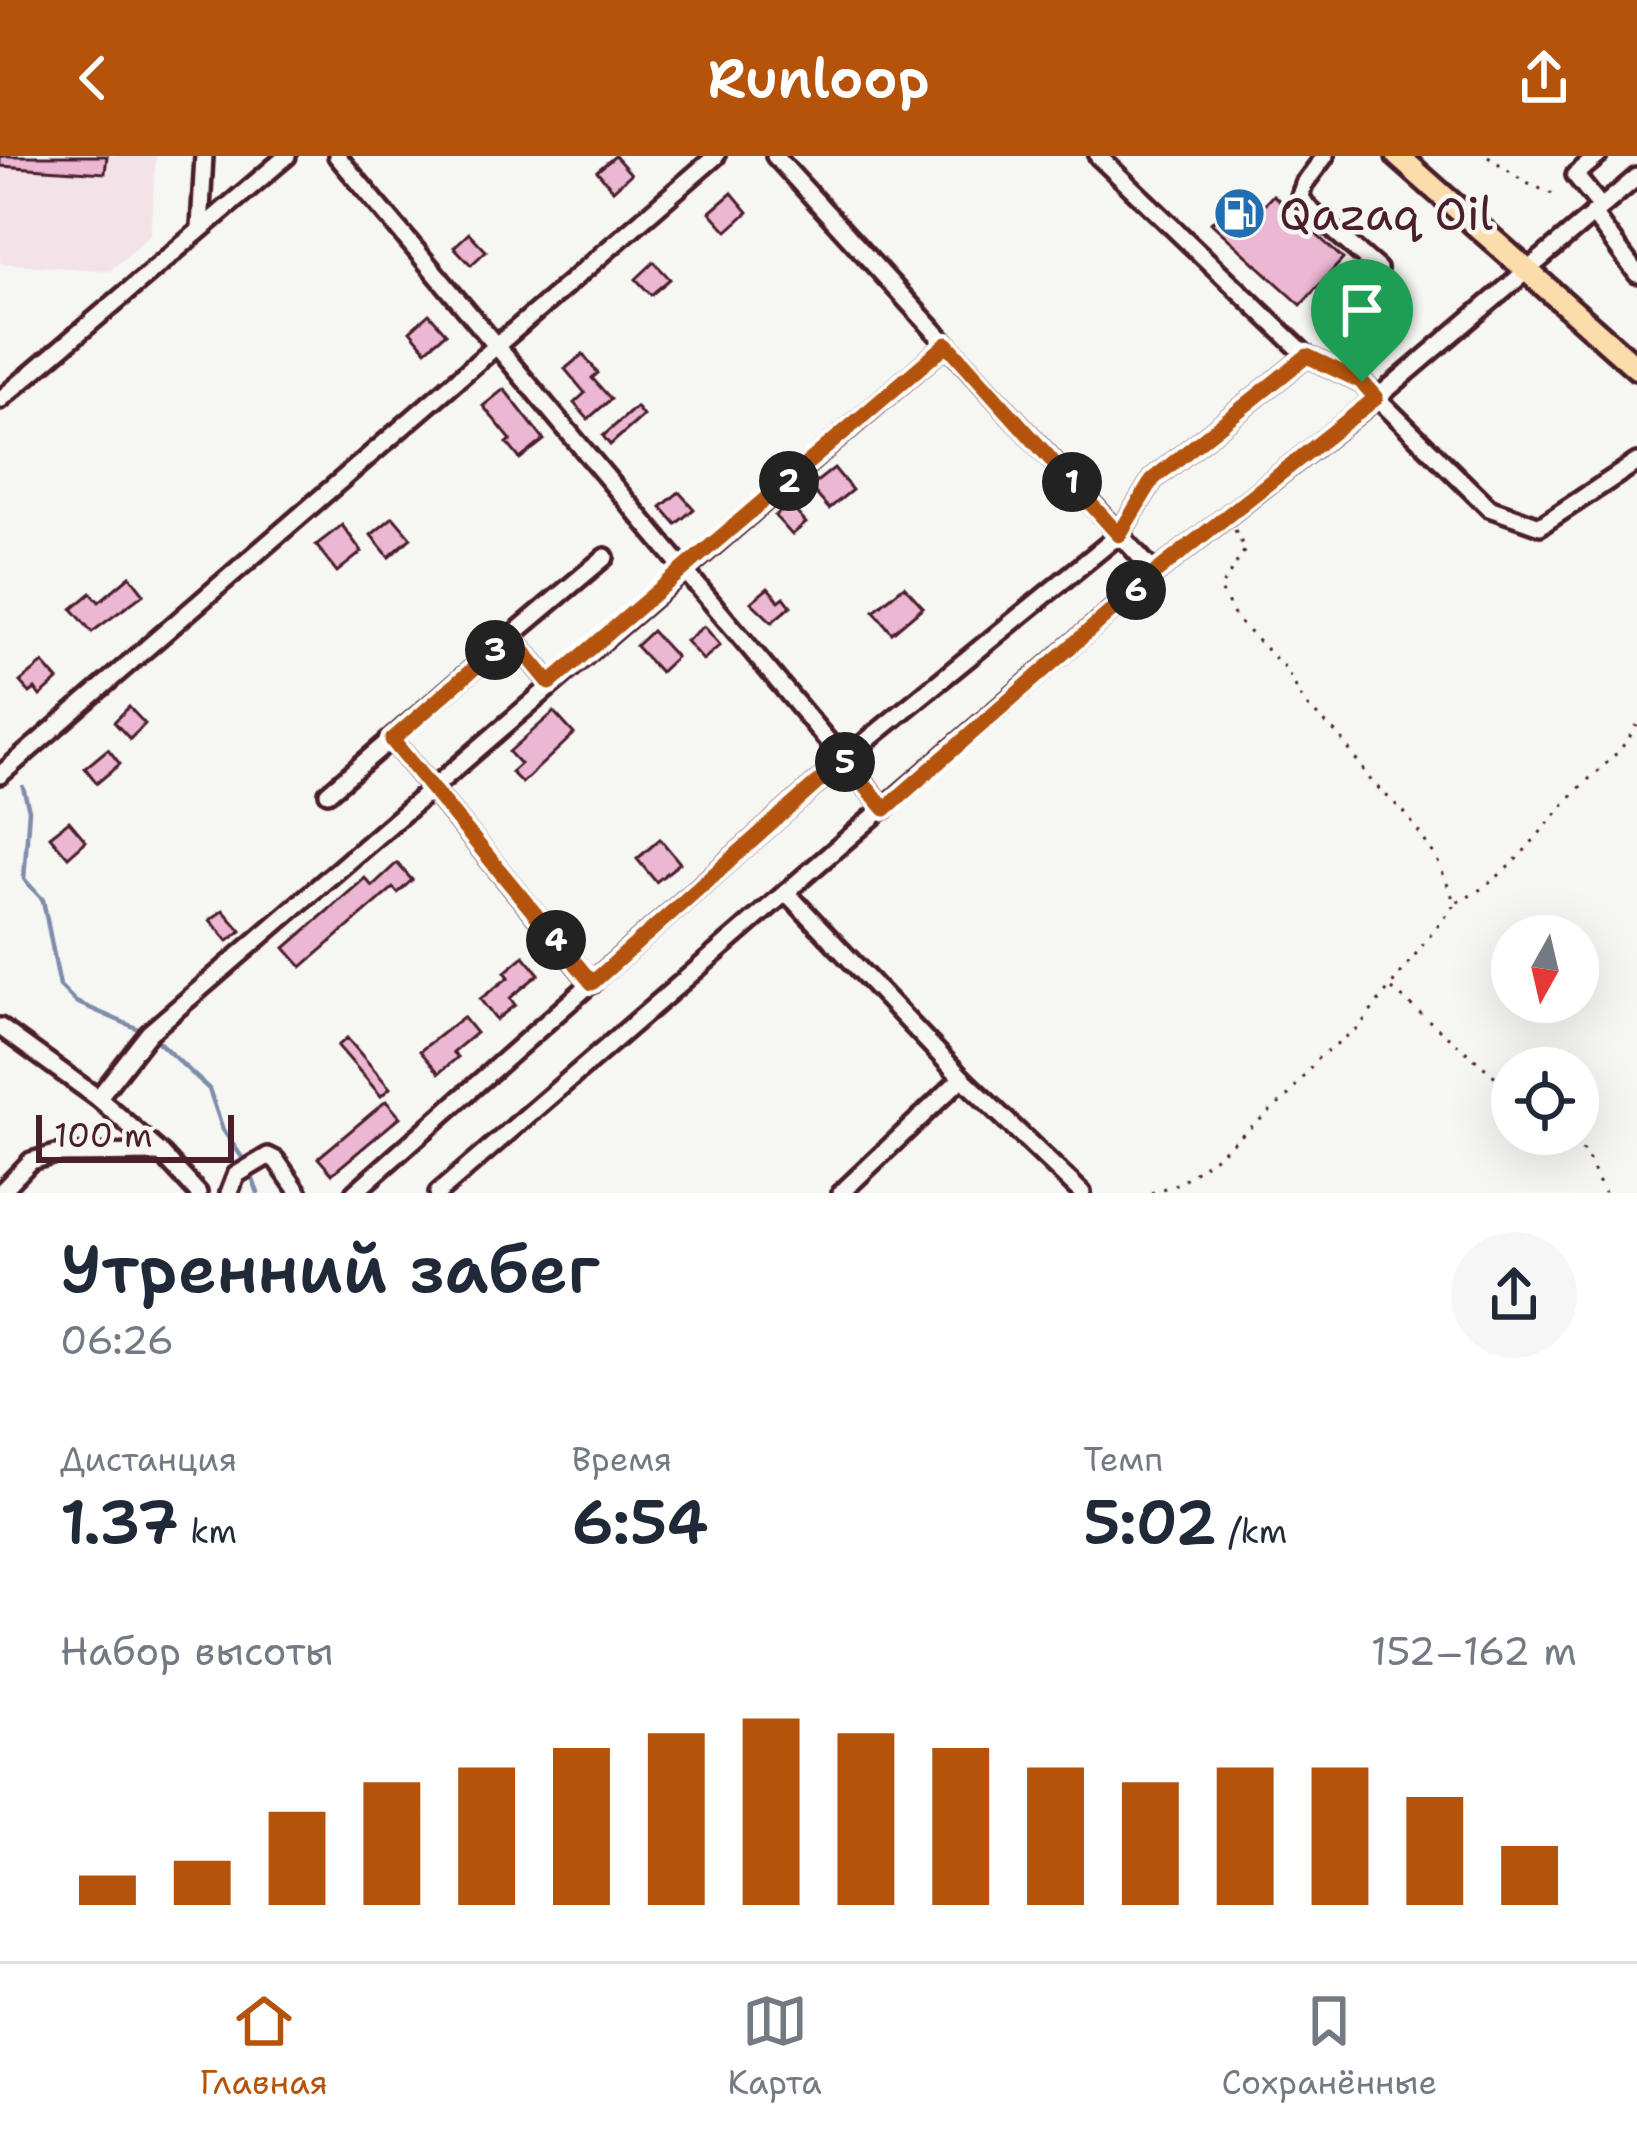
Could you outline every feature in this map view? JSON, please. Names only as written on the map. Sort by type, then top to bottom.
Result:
[{"type":"highway","points":[[1398,156],[1637,368]]},
{"type":"street","points":[[200,228],[204,156]]},
{"type":"street","points":[[0,400],[287,156]]},
{"type":"street","points":[[337,156],[885,809]]},
{"type":"street","points":[[0,775],[716,156]]},
{"type":"street","points":[[775,156],[1155,573]]},
{"type":"street","points":[[1098,156],[1307,356],[1362,382]]},
{"type":"street","points":[[1325,156],[1300,196],[1378,269],[1377,276],[1332,322],[1362,382],[1376,398],[1489,508],[1540,526],[1637,462]]},
{"type":"street","points":[[1598,156],[1575,176],[1637,274]]},
{"type":"street","points":[[438,1193],[1155,573],[1376,398],[1637,177]]},
{"type":"street","points":[[98,1098],[149,1033],[947,344]]},
{"type":"street","points":[[354,1193],[843,760],[1119,535],[1153,479],[1307,356]]},
{"type":"street","points":[[328,794],[605,557]]},
{"type":"street","points":[[511,636],[550,683]]},
{"type":"street","points":[[392,740],[592,983]]},
{"type":"street","points":[[786,892],[962,1078],[1082,1193]]},
{"type":"street","points":[[0,1027],[98,1098],[198,1193]]},
{"type":"street","points":[[842,1193],[962,1078]]},
{"type":"street","points":[[0,1192],[31,1161],[56,1154],[161,1153]]},
{"type":"street","points":[[229,1193],[236,1174],[268,1156],[276,1160],[298,1193]]},
{"type":"path","points":[[1488,156],[1524,182],[1553,194]]},
{"type":"path","points":[[1227,516],[1245,550],[1220,588],[1236,619],[1286,669],[1305,704],[1406,814],[1436,857],[1455,903]]},
{"type":"path","points":[[1151,1193],[1179,1183],[1214,1159],[1286,1098],[1319,1057],[1358,1028],[1455,903],[1483,892],[1533,846],[1568,799],[1622,752],[1637,725]]},
{"type":"path","points":[[1390,988],[1491,1073]]},
{"type":"path","points":[[1586,1155],[1604,1193]]},
{"type":"shaded area","points":[[0,156],[156,156],[150,235],[110,271],[0,263]]},
{"type":"building","points":[[0,156],[107,156],[105,173],[0,166]]},
{"type":"building","points":[[615,156],[631,174],[613,190],[597,171]]},
{"type":"building","points":[[1244,187],[1264,205],[1273,195],[1343,259],[1301,305],[1211,223]]},
{"type":"building","points":[[732,193],[748,212],[727,231],[710,212]]},
{"type":"building","points":[[469,233],[486,251],[471,265],[454,247]]},
{"type":"building","points":[[654,262],[670,279],[651,295],[636,279]]},
{"type":"building","points":[[429,314],[446,333],[426,350],[410,331]]},
{"type":"building","points":[[583,354],[598,373],[592,378],[611,399],[588,419],[574,403],[585,393],[565,369]]},
{"type":"building","points":[[504,389],[544,440],[520,459],[483,406]]},
{"type":"building","points":[[636,407],[643,416],[610,445],[603,436]]},
{"type":"building","points":[[834,468],[852,490],[829,509],[810,487]]},
{"type":"building","points":[[679,492],[694,509],[676,524],[661,507]]},
{"type":"building","points":[[789,504],[806,523],[792,535],[775,516]]},
{"type":"building","points":[[393,517],[411,538],[389,557],[371,535]]},
{"type":"building","points":[[342,525],[362,552],[337,572],[316,545]]},
{"type":"building","points":[[130,576],[144,594],[92,632],[72,609],[91,593],[99,602]]},
{"type":"building","points":[[904,586],[923,607],[892,633],[874,611]]},
{"type":"building","points":[[768,588],[791,606],[772,622],[751,602]]},
{"type":"building","points":[[704,626],[720,645],[703,660],[686,641]]},
{"type":"building","points":[[652,631],[676,657],[660,672],[636,646]]},
{"type":"building","points":[[43,663],[58,680],[40,696],[20,682]]},
{"type":"building","points":[[129,707],[145,724],[130,739],[114,722]]},
{"type":"building","points":[[554,712],[574,734],[522,783],[511,772],[520,764],[509,752]]},
{"type":"building","points":[[108,749],[120,764],[97,783],[85,768]]},
{"type":"building","points":[[69,821],[86,841],[68,857],[50,836]]},
{"type":"building","points":[[660,839],[680,863],[656,882],[637,859]]},
{"type":"building","points":[[397,863],[412,880],[398,893],[393,888],[302,967],[285,948],[365,878],[372,886]]},
{"type":"building","points":[[223,910],[241,931],[228,941],[210,920]]},
{"type":"building","points":[[524,956],[539,974],[510,998],[515,1005],[496,1020],[480,999],[509,977],[505,972]]},
{"type":"building","points":[[463,1017],[476,1033],[453,1052],[458,1057],[439,1073],[420,1051]]},
{"type":"building","points":[[347,1038],[390,1088],[381,1096],[338,1046]]},
{"type":"building","points":[[386,1101],[400,1117],[332,1174],[318,1158]]},
{"type":"waterway","points":[[23,787],[29,810],[24,879],[43,900],[60,986],[76,1002],[143,1031]]},
{"type":"waterway","points":[[153,1037],[209,1089],[223,1130],[248,1166],[258,1193]]},
{"type":"place","name":"Qazaq Oil","points":[[1240,214]]},
{"type":"route","points":[[947,344],[1119,535],[1153,479],[1307,356],[1362,382],[1376,398],[1155,573],[885,809],[843,760],[592,983],[392,740],[511,636],[550,683],[947,344]]}]
